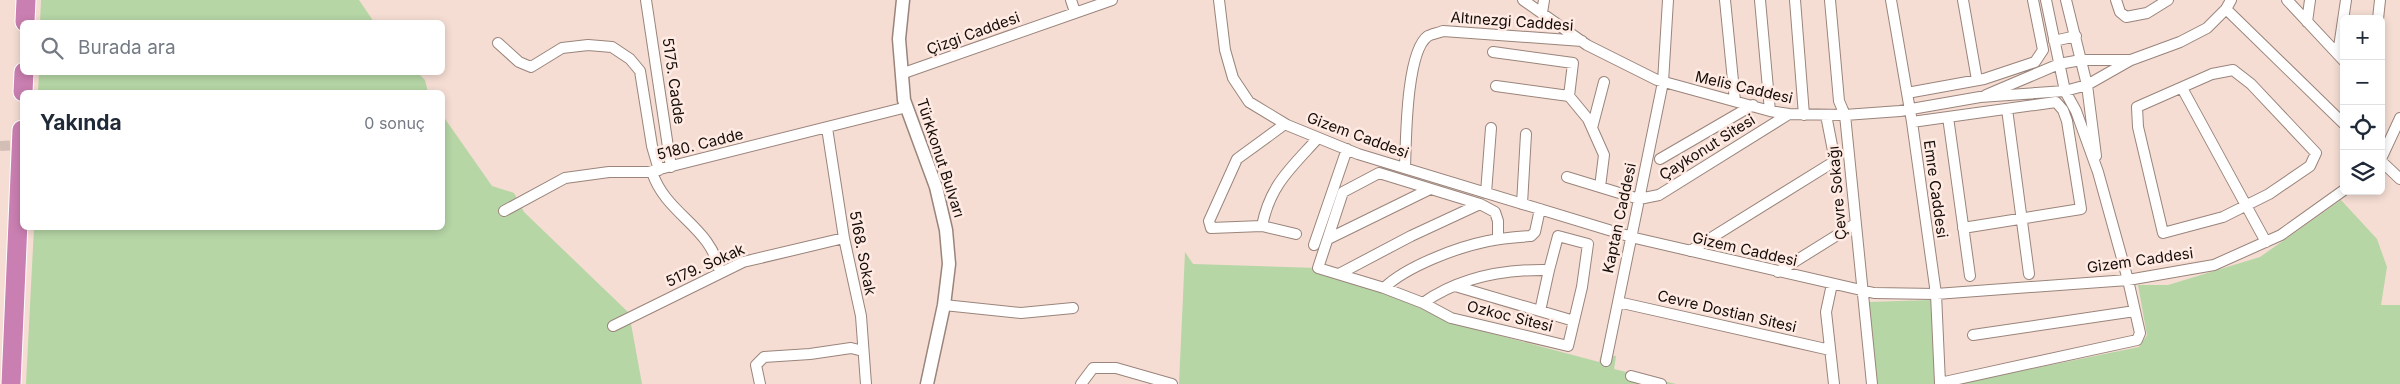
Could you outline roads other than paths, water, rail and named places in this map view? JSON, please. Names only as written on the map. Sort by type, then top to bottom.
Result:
[{"type":"highway","points":[[25,20],[26,0]]},
{"type":"highway","points":[[23,90],[24,75]]},
{"type":"highway","points":[[11,384],[20,176]]},
{"type":"street","name":"5175. Cadde","points":[[646,0],[671,167]]},
{"type":"street","name":"Türkkonut Bulvarı","points":[[903,0],[899,39],[907,108],[936,187],[946,230],[949,264],[944,305],[927,384]]},
{"type":"street","points":[[1071,0],[1075,12]]},
{"type":"street","name":"Çizgi Caddesi","points":[[902,74],[1112,0]]},
{"type":"street","name":"Gizem Caddesi","points":[[1219,0],[1225,50],[1233,78],[1249,102],[1285,124],[1347,149],[1404,168],[1631,236],[1874,293],[1936,294],[2128,280],[2214,265],[2280,235],[2340,193]]},
{"type":"street","name":"Melis Caddesi","points":[[1523,0],[1582,41],[1663,82],[1770,111],[1789,114],[1845,115],[1910,110],[1980,97],[2065,91],[2087,85],[2132,60]]},
{"type":"street","points":[[1542,13],[1544,0]]},
{"type":"street","name":"Kaptan Caddesi","points":[[1606,361],[1663,82],[1668,0]]},
{"type":"street","points":[[1725,0],[1734,100]]},
{"type":"street","points":[[1760,0],[1770,111]]},
{"type":"street","points":[[1794,0],[1804,115]]},
{"type":"street","name":"Çevre Sokağı","points":[[1830,0],[1839,100],[1845,115],[1861,290],[1872,384]]},
{"type":"street","name":"Emre Caddesi","points":[[1891,0],[1912,122],[1936,294],[1940,382],[2137,340],[2140,333],[2135,311]]},
{"type":"street","points":[[1963,0],[1977,80]]},
{"type":"street","points":[[1907,92],[1977,80],[2036,62],[2043,50],[2033,0]]},
{"type":"street","points":[[1973,335],[2135,311],[2098,172],[2076,111],[2065,91],[2046,0]]},
{"type":"street","points":[[2066,0],[2087,85],[2098,172]]},
{"type":"street","points":[[2116,0],[2120,12],[2126,17],[2147,13],[2168,0]]},
{"type":"street","points":[[2287,0],[2340,56]]},
{"type":"street","points":[[2307,22],[2310,0]]},
{"type":"street","points":[[2345,15],[2346,0]]},
{"type":"street","points":[[2378,15],[2380,0]]},
{"type":"street","points":[[2132,60],[2180,42],[2207,28],[2228,5],[2340,114]]},
{"type":"street","name":"Altınezgi Caddesi","points":[[1404,168],[1411,73],[1416,52],[1427,37],[1443,31],[1582,41]]},
{"type":"street","points":[[2054,41],[2076,36]]},
{"type":"street","points":[[498,43],[518,62],[531,67],[562,48],[588,45],[612,47],[630,59],[640,72],[652,146],[656,185],[668,202],[711,246],[720,272]]},
{"type":"street","points":[[1493,52],[1573,63],[1569,96]]},
{"type":"street","name":"Melis Caddesi","points":[[1980,97],[2059,64],[2081,60],[2132,60]]},
{"type":"street","points":[[2233,70],[2251,84],[2316,153],[2310,166],[2269,194],[2246,206],[2223,217],[2163,233],[2138,127],[2137,107],[2212,74],[2233,70]]},
{"type":"street","points":[[1592,128],[1604,82]]},
{"type":"street","points":[[1496,86],[1569,96],[1588,119],[1604,155],[1600,187]]},
{"type":"street","points":[[2182,88],[2266,242]]},
{"type":"street","points":[[1912,122],[2056,102],[2063,110],[2067,121],[2081,209],[1963,228]]},
{"type":"street","points":[[1660,159],[1753,105]]},
{"type":"street","name":"5180. Cadde","points":[[504,211],[565,178],[609,172],[655,171],[907,108]]},
{"type":"street","points":[[2007,109],[2029,274]]},
{"type":"street","name":"Çaykonut Sitesi","points":[[1639,198],[1659,195],[1789,114]]},
{"type":"street","points":[[1690,251],[1835,162],[1826,114]]},
{"type":"street","points":[[1948,117],[1970,276]]},
{"type":"street","points":[[2385,151],[2400,118]]},
{"type":"street","points":[[1285,124],[1237,159],[1209,221],[1211,228],[1262,226],[1296,234]]},
{"type":"street","name":"5168. Sokak","points":[[827,128],[844,238],[860,316],[866,384]]},
{"type":"street","points":[[1486,193],[1491,128]]},
{"type":"street","points":[[1522,204],[1526,134]]},
{"type":"street","points":[[1262,226],[1266,205],[1277,185],[1318,138]]},
{"type":"street","points":[[1314,244],[1347,149]]},
{"type":"street","points":[[2385,164],[2399,177]]},
{"type":"street","name":"Ozkoc Sitesi","points":[[1423,303],[1435,294],[1501,272],[1549,270],[1558,236],[1588,244],[1582,287],[1568,346],[1452,318],[1423,303],[1384,288],[1318,268],[1343,192],[1380,173],[1480,204],[1495,212],[1498,221],[1498,239]]},
{"type":"street","points":[[1568,177],[1639,198]]},
{"type":"street","points":[[1328,239],[1430,189]]},
{"type":"street","points":[[1338,274],[1411,236],[1480,204]]},
{"type":"street","points":[[1384,288],[1404,273],[1448,254],[1498,239],[1530,236],[1535,232],[1540,209]]},
{"type":"street","points":[[1778,272],[1855,224]]},
{"type":"street","name":"5179. Sokak","points":[[613,326],[720,272],[766,255],[844,238]]},
{"type":"street","points":[[1540,311],[1549,270]]},
{"type":"street","points":[[1832,284],[1826,312],[1834,384]]},
{"type":"street","name":"Ozkoc Sitesi","points":[[1456,286],[1574,321]]},
{"type":"street","name":"Cevre Dostian Sitesi","points":[[1618,302],[1830,350]]},
{"type":"street","points":[[944,305],[1021,313],[1073,308]]},
{"type":"street","points":[[760,384],[756,365],[764,357],[810,354],[851,348],[863,351]]},
{"type":"street","points":[[1081,384],[1093,368],[1116,368],[1172,384]]},
{"type":"street","points":[[1631,376],[1661,384]]},
{"type":"tunnel","points":[[0,146],[20,145]]}]
